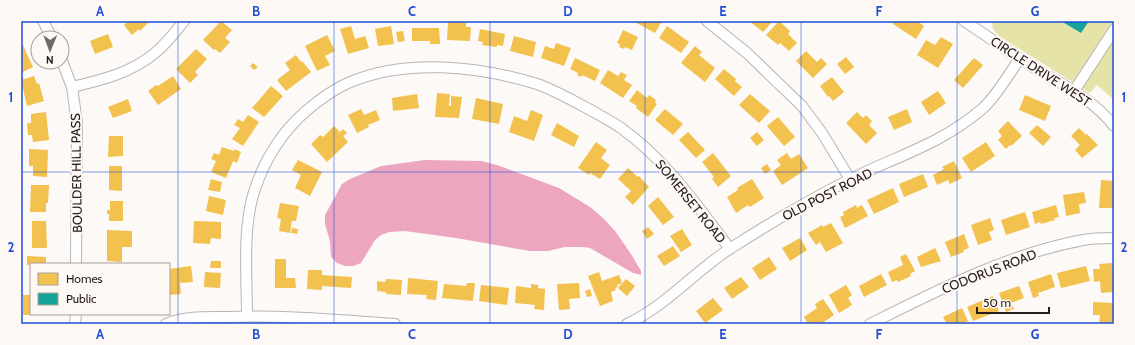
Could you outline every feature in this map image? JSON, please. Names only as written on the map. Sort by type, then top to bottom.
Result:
[{"type":"street","points":[[43,21],[48,30]]},
{"type":"street","points":[[72,87],[104,79],[136,65],[155,54],[184,21]]},
{"type":"street","points":[[707,21],[747,53],[802,106],[822,133],[850,179]]},
{"type":"street","name":"CIRCLE DRIVE WEST","points":[[964,21],[977,24],[1020,58],[1074,91],[1106,116],[1114,126]]},
{"type":"street","points":[[1074,91],[1114,30]]},
{"type":"street","name":"OLD POST ROAD","points":[[626,324],[655,308],[730,249],[784,215],[850,179],[950,134],[983,108],[1020,58]]},
{"type":"street","name":"SOMERSET ROAD","points":[[247,316],[248,223],[254,190],[266,160],[275,146],[298,118],[329,93],[367,76],[414,67],[486,72],[538,85],[579,104],[620,128],[658,159],[685,190],[730,249]]},
{"type":"street","name":"BOULDER HILL PASS","points":[[65,70],[72,87],[77,123],[76,263]]},
{"type":"street","name":"CODORUS ROAD","points":[[870,324],[934,292],[996,266],[1048,248],[1085,239],[1114,238]]},
{"type":"street","points":[[166,324],[190,318],[247,316],[300,317],[395,324]]},
{"type":"shaded area","points":[[992,21],[1114,21],[1114,100],[1097,85],[1090,93],[999,36],[993,29]]},
{"type":"shaded area","points":[[425,160],[482,161],[500,166],[559,188],[590,207],[603,218],[615,231],[631,254],[641,271],[641,275],[633,273],[590,248],[565,247],[548,251],[530,251],[405,231],[389,232],[381,235],[375,240],[361,263],[353,266],[345,266],[337,263],[331,257],[330,241],[325,224],[325,215],[342,184],[381,166]]},
{"type":"building: Homes","points":[[128,21],[146,21],[148,23],[140,31],[139,29],[132,35],[124,25]]},
{"type":"building: Homes","points":[[221,21],[232,30],[225,38],[230,42],[220,53],[215,49],[214,50],[203,40]]},
{"type":"building: Homes","points":[[448,21],[466,21],[466,27],[471,27],[470,41],[447,40]]},
{"type":"building: Homes","points":[[633,21],[662,21],[655,33]]},
{"type":"building: Homes","points":[[749,21],[770,21],[772,22],[763,32]]},
{"type":"building: Homes","points":[[779,21],[790,31],[788,34],[797,43],[789,51],[780,43],[778,45],[766,35]]},
{"type":"building: Homes","points":[[895,21],[917,21],[924,26],[916,39],[893,24]]},
{"type":"building: Homes","points":[[351,26],[355,39],[365,36],[369,48],[348,54],[340,29]]},
{"type":"building: Homes","points":[[391,26],[394,44],[378,46],[375,29]]},
{"type":"building: Homes","points":[[667,26],[689,42],[681,53],[659,38]]},
{"type":"building: Homes","points":[[412,28],[439,28],[440,44],[430,44],[430,41],[412,41]]},
{"type":"building: Homes","points":[[480,29],[505,34],[503,46],[497,45],[497,47],[482,45],[483,42],[478,41]]},
{"type":"building: Homes","points":[[623,30],[638,37],[632,50],[625,47],[624,49],[619,47],[620,44],[617,43]]},
{"type":"building: Homes","points":[[403,31],[405,41],[398,42],[396,32]]},
{"type":"building: Homes","points":[[108,34],[113,47],[95,54],[90,41]]},
{"type":"building: Homes","points":[[327,35],[335,51],[325,56],[330,65],[317,71],[305,46]]},
{"type":"building: Homes","points":[[514,36],[536,42],[533,57],[510,51]]},
{"type":"building: Homes","points":[[941,37],[953,44],[938,68],[917,55],[926,40],[935,45]]},
{"type":"building: Homes","points":[[21,41],[30,60],[30,68],[21,73]]},
{"type":"building: Homes","points":[[556,43],[571,48],[564,66],[541,58],[545,46],[554,49]]},
{"type":"building: Homes","points":[[695,46],[702,52],[699,55],[715,68],[705,82],[681,63]]},
{"type":"building: Homes","points":[[196,49],[207,59],[195,72],[198,75],[190,83],[176,69]]},
{"type":"building: Homes","points":[[806,51],[817,62],[821,58],[827,64],[813,78],[796,61]]},
{"type":"building: Homes","points":[[296,55],[311,72],[286,91],[277,80],[290,70],[285,63]]},
{"type":"building: Homes","points":[[846,57],[854,67],[845,74],[837,64]]},
{"type":"building: Homes","points":[[575,58],[600,70],[595,81],[582,75],[581,77],[577,75],[578,73],[570,69]]},
{"type":"building: Homes","points":[[974,58],[983,65],[963,88],[954,80]]},
{"type":"building: Homes","points":[[253,63],[258,67],[254,70],[250,66]]},
{"type":"building: Homes","points":[[724,69],[736,79],[735,81],[742,87],[734,96],[715,79]]},
{"type":"building: Homes","points":[[608,70],[618,76],[621,72],[627,75],[624,80],[632,85],[623,98],[600,83]]},
{"type":"building: Homes","points":[[34,76],[37,84],[39,83],[44,101],[27,106],[21,80]]},
{"type":"building: Homes","points":[[173,76],[181,89],[158,105],[148,91]]},
{"type":"building: Homes","points":[[832,77],[844,92],[833,101],[820,86]]},
{"type":"building: Homes","points":[[271,86],[283,96],[264,117],[252,108]]},
{"type":"building: Homes","points":[[637,90],[647,98],[649,95],[656,100],[655,102],[657,104],[648,117],[636,108],[637,106],[629,101]]},
{"type":"building: Homes","points":[[938,91],[946,103],[929,115],[921,102]]},
{"type":"building: Homes","points":[[437,93],[450,94],[449,106],[451,106],[451,96],[462,97],[459,118],[435,117]]},
{"type":"building: Homes","points":[[417,94],[419,108],[393,111],[392,98]]},
{"type":"building: Homes","points":[[750,94],[770,111],[759,123],[739,105]]},
{"type":"building: Homes","points":[[1025,95],[1051,106],[1045,121],[1019,110]]},
{"type":"building: Homes","points":[[476,98],[503,104],[499,124],[472,119]]},
{"type":"building: Homes","points":[[128,99],[132,111],[113,118],[108,107]]},
{"type":"building: Homes","points":[[361,109],[364,115],[376,110],[380,120],[368,125],[369,127],[357,133],[348,115]]},
{"type":"building: Homes","points":[[665,109],[683,124],[673,135],[655,120]]},
{"type":"building: Homes","points":[[907,109],[912,122],[894,130],[888,117]]},
{"type":"building: Homes","points":[[531,110],[543,115],[534,141],[509,132],[514,116],[527,121]]},
{"type":"building: Homes","points":[[46,112],[49,140],[33,142],[32,135],[28,135],[27,123],[31,123],[31,114]]},
{"type":"building: Homes","points":[[857,112],[863,118],[866,115],[872,121],[869,125],[877,133],[866,144],[846,123]]},
{"type":"building: Homes","points":[[248,115],[259,122],[243,146],[232,139],[240,128],[234,125],[238,119],[243,122]]},
{"type":"building: Homes","points":[[778,117],[795,137],[784,146],[767,126]]},
{"type":"building: Homes","points":[[1008,121],[1022,136],[1006,149],[998,140],[1002,136],[998,131]]},
{"type":"building: Homes","points":[[557,123],[579,136],[574,147],[551,135]]},
{"type":"building: Homes","points":[[1037,125],[1051,137],[1043,146],[1029,133]]},
{"type":"building: Homes","points":[[334,126],[340,132],[343,129],[347,133],[343,136],[348,142],[327,162],[311,144],[320,135],[323,137]]},
{"type":"building: Homes","points":[[1079,128],[1098,145],[1082,158],[1075,150],[1080,145],[1071,136]]},
{"type":"building: Homes","points":[[688,132],[705,150],[696,158],[679,140]]},
{"type":"building: Homes","points":[[757,132],[764,140],[757,146],[750,138]]},
{"type":"building: Homes","points":[[109,136],[123,136],[123,156],[108,157]]},
{"type":"building: Homes","points":[[596,142],[607,150],[601,158],[610,165],[600,179],[590,173],[589,175],[578,168]]},
{"type":"building: Homes","points":[[986,142],[995,156],[971,172],[962,158]]},
{"type":"building: Homes","points":[[222,147],[241,152],[237,163],[233,161],[226,178],[211,172],[216,161],[211,159],[214,153],[219,155]]},
{"type":"building: Homes","points":[[29,149],[48,150],[47,177],[33,176],[33,166],[29,166]]},
{"type":"building: Homes","points":[[713,153],[731,176],[718,187],[712,179],[714,177],[702,162]]},
{"type":"building: Homes","points":[[787,153],[791,159],[799,154],[808,168],[782,185],[773,171],[781,165],[777,160]]},
{"type":"building: Homes","points":[[298,160],[322,172],[310,196],[295,188],[301,175],[292,170]]},
{"type":"building: Homes","points":[[954,161],[962,178],[950,184],[948,180],[937,185],[933,175],[944,169],[942,167]]},
{"type":"building: Homes","points":[[767,164],[771,170],[765,174],[761,168]]},
{"type":"building: Homes","points":[[109,166],[122,166],[122,191],[109,190]]},
{"type":"building: Homes","points":[[628,168],[638,177],[639,176],[649,187],[633,205],[625,197],[631,191],[618,179]]},
{"type":"building: Homes","points":[[923,174],[928,187],[904,197],[899,184]]},
{"type":"building: Homes","points":[[211,179],[222,182],[220,192],[208,190]]},
{"type":"building: Homes","points":[[752,179],[764,198],[750,207],[748,205],[736,213],[727,197],[738,190],[737,188]]},
{"type":"building: Homes","points":[[1101,180],[1114,181],[1113,208],[1099,208]]},
{"type":"building: Homes","points":[[31,185],[49,185],[46,212],[30,212]]},
{"type":"building: Homes","points":[[893,188],[899,202],[874,214],[867,200]]},
{"type":"building: Homes","points":[[1084,192],[1086,203],[1079,204],[1080,213],[1066,216],[1063,195]]},
{"type":"building: Homes","points":[[209,196],[226,200],[223,215],[206,211]]},
{"type":"building: Homes","points":[[658,197],[674,217],[663,225],[648,206]]},
{"type":"building: Homes","points":[[110,201],[123,201],[123,221],[109,221],[109,214],[107,214],[107,210],[110,210]]},
{"type":"building: Homes","points":[[280,203],[299,206],[296,221],[292,221],[290,233],[279,231],[281,219],[277,218]]},
{"type":"building: Homes","points":[[856,205],[857,208],[862,205],[868,216],[845,228],[840,217],[844,215],[843,212]]},
{"type":"building: Homes","points":[[1056,205],[1059,217],[1054,218],[1055,220],[1035,224],[1032,212]]},
{"type":"building: Homes","points":[[1025,212],[1030,227],[1006,235],[1001,220]]},
{"type":"building: Homes","points":[[990,218],[994,230],[989,232],[992,240],[978,245],[971,225]]},
{"type":"building: Homes","points":[[32,221],[46,221],[47,248],[32,248]]},
{"type":"building: Homes","points":[[194,221],[221,222],[221,239],[211,238],[210,244],[193,243]]},
{"type":"building: Homes","points":[[831,223],[843,243],[826,252],[820,242],[816,245],[808,233],[822,225],[823,227]]},
{"type":"building: Homes","points":[[648,227],[654,234],[647,239],[642,231]]},
{"type":"building: Homes","points":[[292,228],[298,229],[297,234],[291,233]]},
{"type":"building: Homes","points":[[682,229],[692,245],[681,252],[670,236]]},
{"type":"building: Homes","points":[[107,230],[132,231],[132,247],[122,247],[122,262],[107,261]]},
{"type":"building: Homes","points":[[964,234],[969,248],[963,250],[964,252],[951,257],[945,242]]},
{"type":"building: Homes","points":[[800,238],[807,250],[790,261],[782,248]]},
{"type":"building: Homes","points":[[673,246],[680,256],[664,266],[657,256]]},
{"type":"building: Homes","points":[[935,248],[941,261],[921,267],[917,257]]},
{"type":"building: Homes","points":[[906,254],[915,271],[910,274],[911,276],[898,282],[897,280],[892,282],[888,272],[903,265],[900,257]]},
{"type":"building: Homes","points":[[27,256],[46,257],[46,263],[30,263],[30,265],[27,265]]},
{"type":"building: Homes","points":[[769,257],[777,269],[760,280],[752,268]]},
{"type":"building: Homes","points":[[275,259],[286,259],[286,278],[295,278],[296,288],[275,288]]},
{"type":"building: Homes","points":[[211,261],[221,261],[221,268],[210,268]]},
{"type":"building: Homes","points":[[1112,263],[1114,292],[1101,293],[1100,281],[1094,282],[1093,269],[1100,269],[1099,264]]},
{"type":"building: Homes","points":[[191,266],[193,282],[180,283],[181,294],[170,295],[170,269]]},
{"type":"building: Homes","points":[[1086,266],[1090,281],[1061,288],[1057,273]]},
{"type":"building: Homes","points":[[308,270],[322,270],[322,275],[352,277],[351,288],[322,286],[322,290],[307,289]]},
{"type":"building: Homes","points":[[205,272],[221,273],[220,288],[204,287]]},
{"type":"building: Homes","points":[[599,272],[602,281],[619,275],[622,283],[617,285],[618,287],[615,288],[616,290],[611,292],[613,301],[600,306],[588,276]]},
{"type":"building: Homes","points":[[881,274],[887,285],[864,297],[859,286]]},
{"type":"building: Homes","points":[[1051,274],[1055,287],[1038,293],[1039,296],[1033,298],[1028,282]]},
{"type":"building: Homes","points":[[741,277],[749,287],[732,299],[724,288]]},
{"type":"building: Homes","points":[[408,278],[438,281],[436,300],[426,299],[427,295],[407,294]]},
{"type":"building: Homes","points":[[386,279],[402,280],[401,295],[386,294],[386,292],[377,291],[377,281],[385,282]]},
{"type":"building: Homes","points":[[626,279],[635,286],[627,296],[618,288]]},
{"type":"building: Homes","points":[[467,283],[475,283],[473,301],[442,298],[444,284],[466,286]]},
{"type":"building: Homes","points":[[579,283],[580,298],[569,299],[570,309],[559,310],[557,284]]},
{"type":"building: Homes","points":[[531,284],[538,285],[538,288],[545,289],[544,310],[534,309],[535,305],[515,303],[516,286],[531,288]]},
{"type":"building: Homes","points":[[481,285],[509,288],[507,305],[479,301]]},
{"type":"building: Homes","points":[[846,285],[852,295],[848,298],[852,305],[839,313],[829,295]]},
{"type":"building: Homes","points":[[1019,286],[1024,298],[1011,303],[1014,309],[1006,312],[999,293]]},
{"type":"building: Homes","points":[[590,289],[592,296],[587,297],[585,291]]},
{"type":"building: Homes","points":[[23,295],[30,295],[30,315],[23,315]]},
{"type":"building: Homes","points":[[993,296],[999,311],[973,321],[967,307]]},
{"type":"building: Homes","points":[[713,298],[723,310],[705,323],[696,311]]},
{"type":"building: Homes","points":[[823,299],[834,315],[821,324],[808,324],[804,317],[817,308],[815,304]]},
{"type":"building: Homes","points":[[1093,302],[1114,303],[1114,324],[1099,324],[1100,315],[1093,315]]},
{"type":"building: Homes","points":[[962,308],[968,321],[962,324],[947,324],[943,317]]},
{"type":"building: Public","points":[[1061,21],[1089,21],[1081,33]]}]
